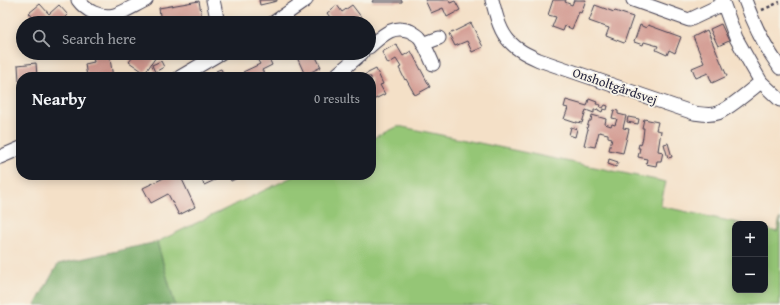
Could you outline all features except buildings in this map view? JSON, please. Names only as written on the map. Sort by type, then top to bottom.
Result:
[{"type":"street","points":[[78,0],[90,11],[107,16],[116,15],[146,0]]},
{"type":"street","points":[[213,0],[216,16]]},
{"type":"street","points":[[283,16],[306,0]]},
{"type":"street","name":"Onsholtgårdsvej","points":[[492,0],[501,29],[509,42],[523,53],[539,60],[694,113],[706,115],[717,113],[728,108],[761,82]]},
{"type":"street","points":[[633,0],[688,20],[722,2],[736,38],[761,82],[780,100]]},
{"type":"street","points":[[745,0],[750,16],[759,34],[780,68]]},
{"type":"street","points":[[376,41],[390,30],[398,29],[414,33],[420,38],[433,64]]},
{"type":"street","points":[[423,44],[439,38]]},
{"type":"street","points":[[750,63],[769,52]]},
{"type":"street","points":[[189,72],[209,60]]},
{"type":"street","points":[[340,72],[354,60]]},
{"type":"street","points":[[0,157],[16,150]]},
{"type":"path","points":[[750,16],[780,2]]},
{"type":"green space","points":[[398,126],[666,182],[660,206],[732,222],[732,293],[768,293],[768,230],[777,232],[780,218],[780,305],[175,305],[157,242],[286,180],[376,180],[376,137]]},
{"type":"green space","points":[[157,242],[175,305],[35,305],[58,264]]}]
